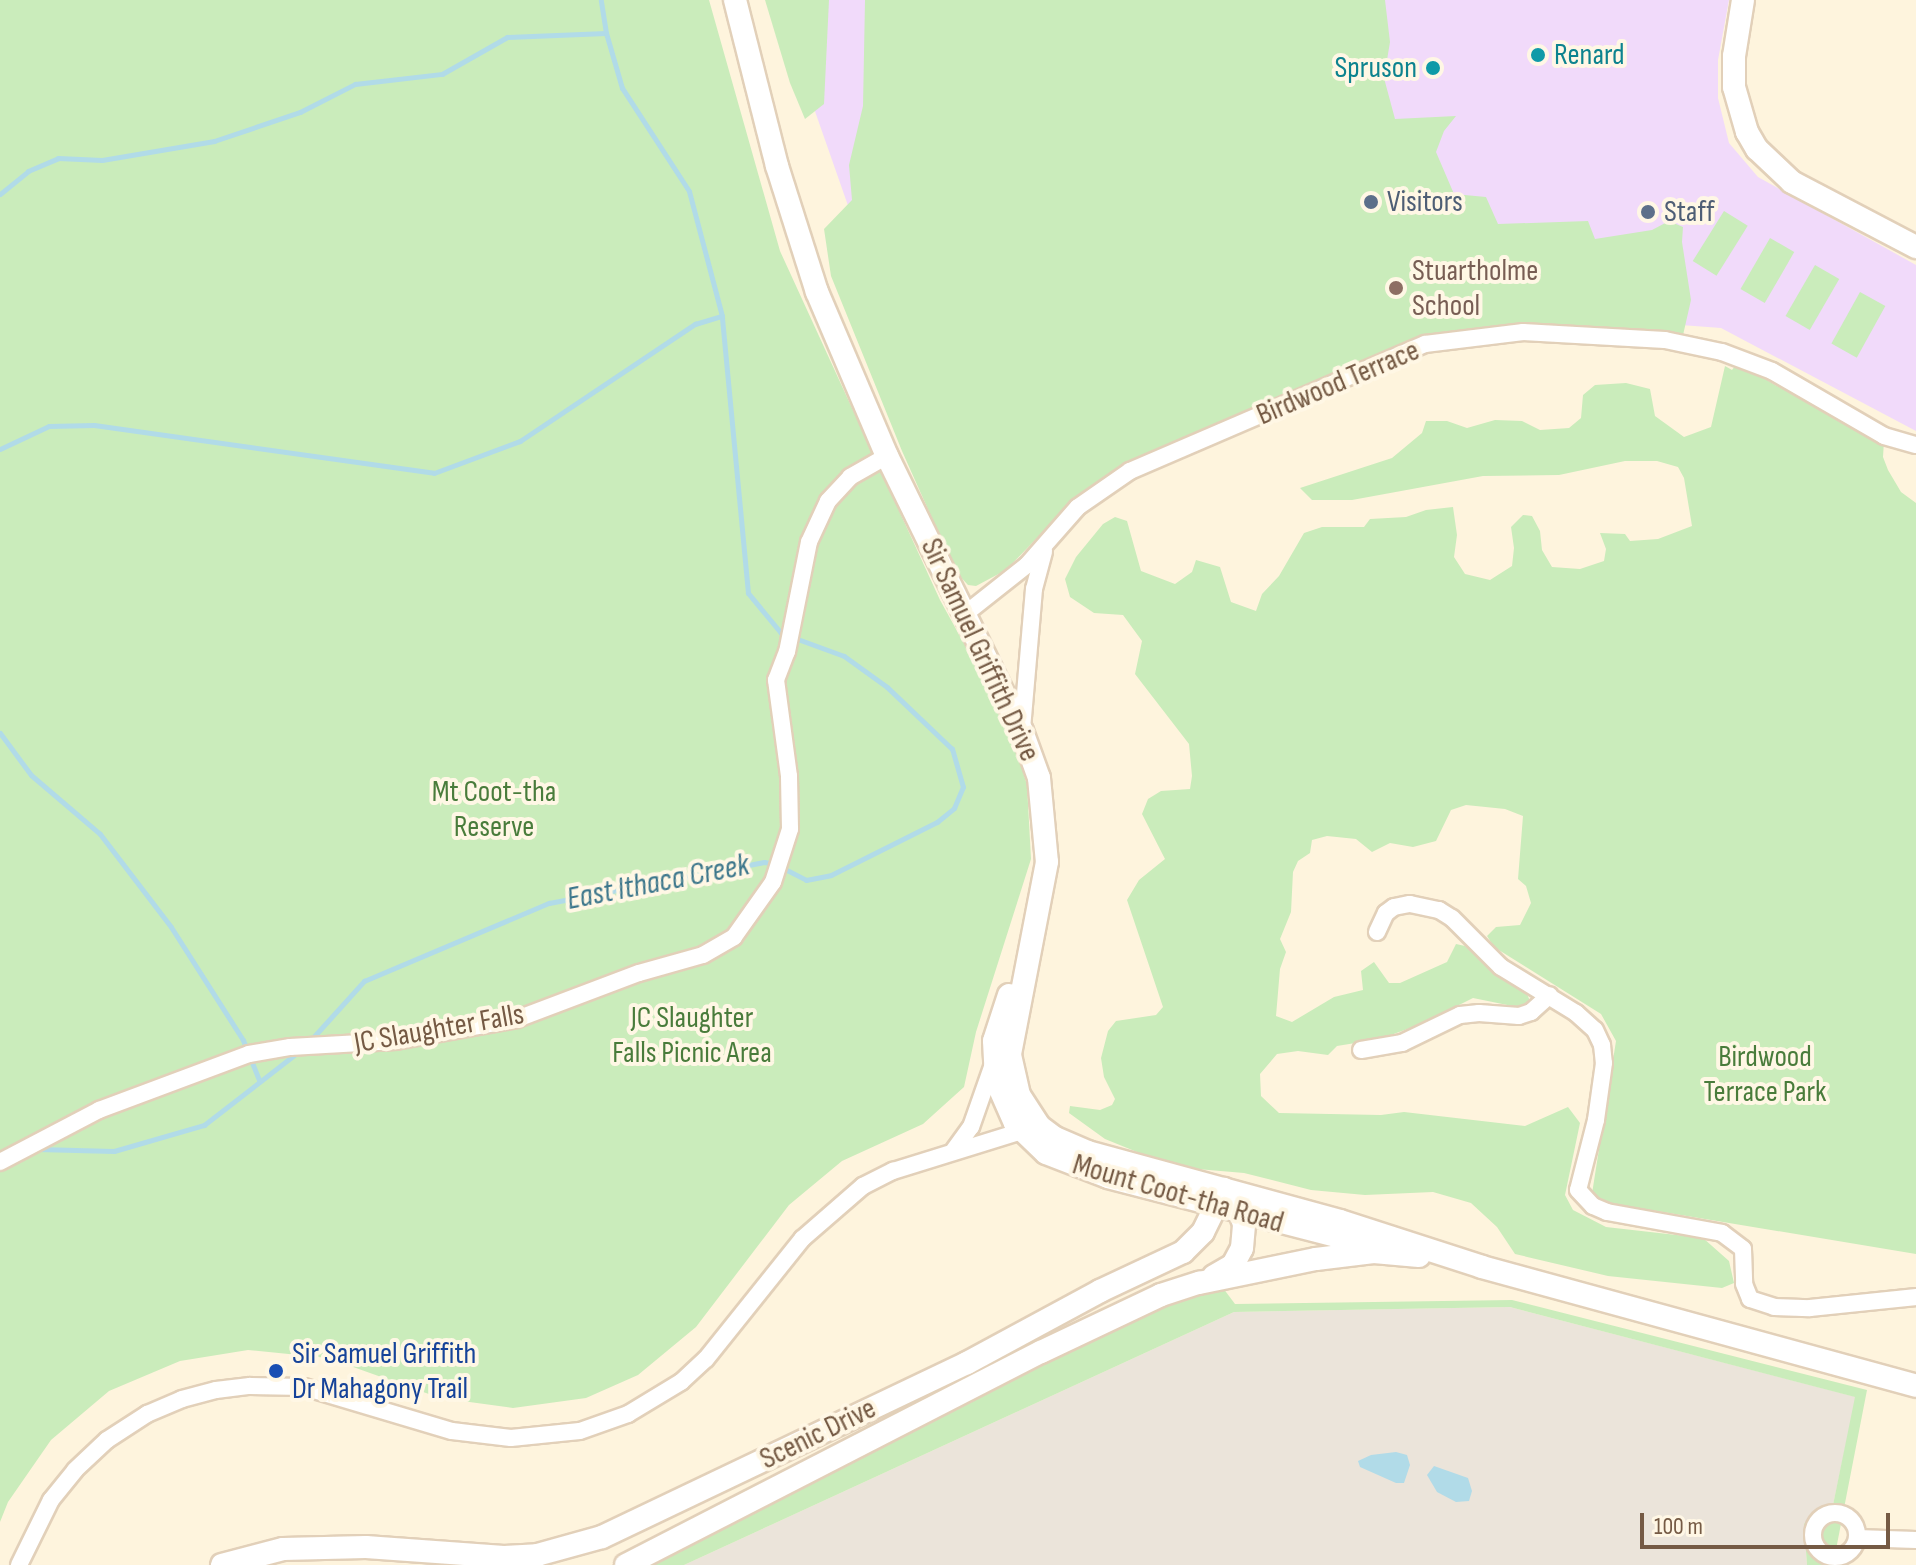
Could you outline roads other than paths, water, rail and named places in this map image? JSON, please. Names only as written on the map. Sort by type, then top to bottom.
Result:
[{"type":"main road","name":"Sir Samuel Griffith Drive","points":[[735,0],[807,265],[887,456],[1022,731],[1042,796],[1047,862],[1027,954],[1010,1061],[1033,1131],[1220,1198]]},
{"type":"main road","points":[[1743,0],[1734,87],[1747,132],[1757,149],[1792,182],[1916,247]]},
{"type":"main road","points":[[1027,954],[999,1019],[993,1061],[1001,1098],[1033,1131]]},
{"type":"main road","points":[[1220,1198],[1242,1214]]},
{"type":"main road","name":"Mount Coot-tha Road","points":[[1220,1198],[1362,1227],[1482,1267],[1916,1386]]},
{"type":"main road","name":"Scenic Drive","points":[[222,1565],[283,1549],[366,1547],[477,1558],[537,1555],[602,1537],[967,1363],[1100,1291],[1183,1252],[1199,1237],[1220,1198]]},
{"type":"main road","name":"Mount Coot-tha Road","points":[[1242,1214],[1424,1257],[1482,1267]]},
{"type":"main road","name":"Scenic Drive","points":[[626,1565],[1090,1328],[1220,1274],[1233,1265],[1244,1239],[1242,1214]]},
{"type":"main road","name":"Scenic Drive","points":[[1183,1287],[1343,1255],[1384,1252],[1424,1257]]},
{"type":"street","name":"Birdwood Terrace","points":[[965,614],[1020,571],[1054,531],[1097,492],[1130,471],[1425,344],[1523,332],[1665,340],[1722,352],[1772,371],[1884,436],[1916,445]]},
{"type":"street","name":"JC Slaughter Falls","points":[[5,1159],[99,1110],[244,1056],[290,1047],[396,1041],[517,1019],[639,973],[703,955],[734,937],[773,882],[782,861],[791,810],[776,680],[787,652],[809,542],[828,501],[850,477],[887,456]]},
{"type":"street","name":"Birdwood Terrace","points":[[1022,731],[1035,580],[1054,531]]},
{"type":"street","points":[[1377,932],[1386,913],[1394,907],[1410,904],[1439,910],[1452,918],[1501,967],[1550,995],[1595,1030],[1602,1045],[1596,1120],[1578,1190],[1584,1199],[1607,1212],[1707,1227],[1734,1240],[1743,1249],[1746,1292],[1758,1303],[1810,1308],[1916,1297]]},
{"type":"street","points":[[1361,1050],[1402,1043],[1460,1015],[1519,1016],[1531,1012],[1550,995]]},
{"type":"street","points":[[949,1152],[960,1145],[971,1127],[993,1061]]},
{"type":"street","points":[[19,1565],[51,1500],[75,1470],[107,1440],[147,1414],[182,1399],[216,1390],[250,1386],[304,1387],[452,1431],[511,1438],[580,1431],[628,1414],[681,1382],[706,1359],[793,1250],[825,1217],[875,1179],[949,1152],[1033,1131]]},
{"type":"street","points":[[1842,1514],[1854,1524],[1857,1538],[1851,1551],[1830,1561],[1814,1544],[1813,1530],[1821,1518],[1842,1514]]},
{"type":"street","points":[[1857,1538],[1916,1540]]},
{"type":"water","points":[[1396,1452],[1407,1455],[1410,1465],[1404,1483],[1396,1483],[1360,1467],[1358,1461],[1371,1455]]},
{"type":"water","points":[[1434,1466],[1468,1478],[1472,1491],[1469,1501],[1456,1502],[1437,1492],[1427,1475]]},
{"type":"waterway","name":"East Ithaca Creek","points":[[308,1043],[364,981],[549,903],[764,862],[775,864],[806,880],[831,875],[937,822],[954,808],[963,787],[952,749],[887,687],[844,656],[781,633],[748,593],[722,316],[689,191],[622,88],[606,33],[601,0]]},
{"type":"waterway","points":[[0,194],[28,171],[58,158],[102,160],[214,141],[300,112],[355,84],[442,74],[507,37],[606,33]]},
{"type":"waterway","points":[[0,449],[49,426],[94,425],[434,473],[520,441],[695,324],[722,316]]},
{"type":"waterway","points":[[0,733],[31,775],[100,834],[171,927],[243,1040],[259,1080]]},
{"type":"waterway","name":"East Ithaca Creek","points":[[37,1149],[114,1151],[204,1125],[298,1052]]},
{"type":"place","name":"Renard","points":[[1538,55]]},
{"type":"place","name":"Spruson","points":[[1433,68]]},
{"type":"place","name":"Visitors","points":[[1371,202]]},
{"type":"place","name":"Staff","points":[[1648,212]]},
{"type":"place","name":"Stuartholme School","points":[[1396,288]]},
{"type":"place","name":"Sir Samuel Griffith Dr Mahagony Trail","points":[[276,1371]]},
{"type":"park label","name":"Mt Coot-tha Reserve","points":[[494,809]]},
{"type":"park label","name":"JC Slaughter Falls Picnic Area","points":[[692,1035]]},
{"type":"park label","name":"Birdwood Terrace Park","points":[[1765,1074]]}]
